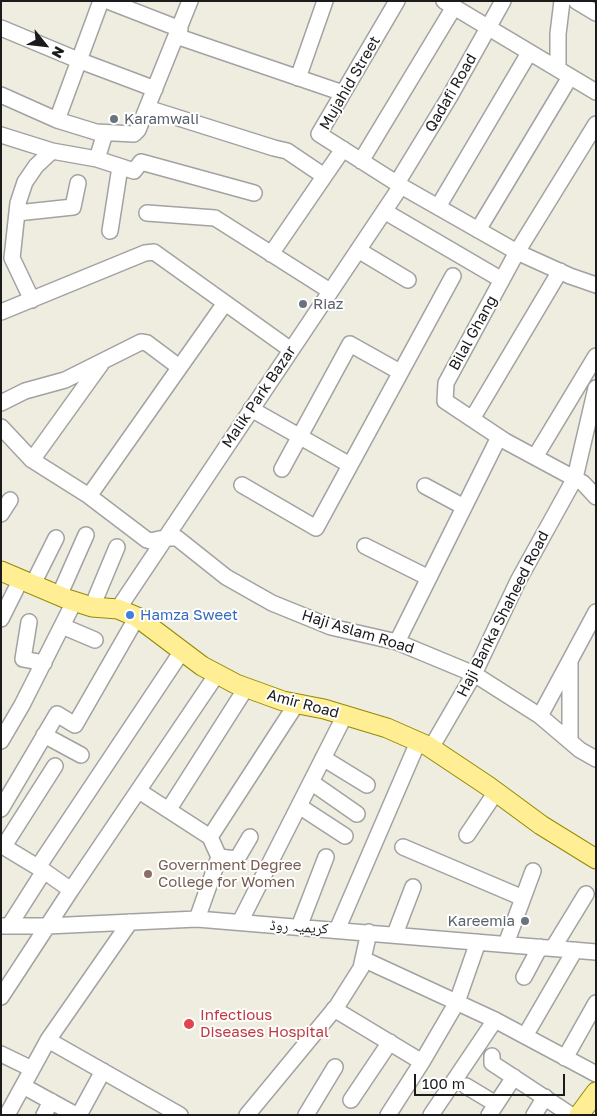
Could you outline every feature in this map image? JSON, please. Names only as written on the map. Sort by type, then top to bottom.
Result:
[{"type":"main road","name":"Amir Road","points":[[1,571],[75,602],[118,609],[137,617],[202,666],[236,684],[283,701],[324,709],[387,728],[424,745],[496,792],[541,825],[596,859]]},
{"type":"main road","points":[[579,1115],[596,1092]]},
{"type":"street","points":[[57,120],[101,1]]},
{"type":"street","points":[[108,1],[178,32],[298,78],[343,93]]},
{"type":"street","points":[[1,95],[57,120],[96,132],[134,134],[155,89],[190,1]]},
{"type":"street","points":[[298,78],[325,1]]},
{"type":"street","name":"Mujahid Street","points":[[397,1],[319,134],[399,185]]},
{"type":"street","name":"Qadafi Road","points":[[399,185],[503,1]]},
{"type":"street","points":[[478,230],[564,73],[558,34],[562,1]]},
{"type":"street","points":[[576,1],[596,13]]},
{"type":"street","points":[[361,161],[449,4],[596,92]]},
{"type":"street","points":[[1,28],[155,89]]},
{"type":"street","points":[[438,207],[529,53]]},
{"type":"street","points":[[147,108],[274,148],[287,150],[324,176]]},
{"type":"street","name":"Bilal Ghang","points":[[596,124],[517,252],[446,383],[445,401],[498,437],[583,483],[596,497]]},
{"type":"street","points":[[96,159],[105,133]]},
{"type":"street","points":[[1,135],[52,151],[96,159],[134,171],[140,162],[254,193]]},
{"type":"street","points":[[271,254],[343,149]]},
{"type":"street","points":[[32,300],[12,258],[18,203],[25,182],[36,166],[52,151]]},
{"type":"street","points":[[110,231],[120,167]]},
{"type":"street","points":[[17,212],[72,207],[78,183]]},
{"type":"street","points":[[399,185],[517,252],[596,285]]},
{"type":"street","name":"Malik Park Bazar","points":[[118,609],[384,211],[399,185]]},
{"type":"street","points":[[384,211],[502,280]]},
{"type":"street","points":[[147,213],[211,216],[330,292]]},
{"type":"street","points":[[358,250],[408,280]]},
{"type":"street","points":[[1,312],[145,253],[154,252],[291,350]]},
{"type":"street","points":[[472,419],[560,271]]},
{"type":"street","points":[[242,485],[316,528],[453,276]]},
{"type":"street","points":[[89,496],[225,303]]},
{"type":"street","points":[[1,403],[25,391],[65,380],[141,342],[144,342],[179,367]]},
{"type":"street","points":[[282,469],[350,344],[400,372]]},
{"type":"street","points":[[535,457],[596,356]]},
{"type":"street","points":[[32,460],[102,362]]},
{"type":"street","name":"Haji Banka Shaheed Road","points":[[337,930],[424,745],[474,674],[518,581],[574,478],[596,388]]},
{"type":"street","points":[[250,410],[350,465]]},
{"type":"street","name":"Haji Aslam Road","points":[[1,427],[32,460],[89,496],[147,540],[177,538],[226,577],[272,603],[331,627],[397,642],[474,674],[540,716],[570,741],[596,759]]},
{"type":"street","points":[[397,642],[498,437]]},
{"type":"street","points":[[425,486],[464,507]]},
{"type":"street","points":[[1,514],[10,500]]},
{"type":"street","points":[[75,602],[86,535]]},
{"type":"street","points":[[1,619],[56,538]]},
{"type":"street","points":[[365,546],[429,578]]},
{"type":"street","points":[[1,741],[22,705],[75,602],[118,547]]},
{"type":"street","points":[[540,716],[596,612]]},
{"type":"street","points":[[1,809],[57,714],[75,725],[137,617]]},
{"type":"street","points":[[29,622],[22,659],[44,663]]},
{"type":"street","points":[[62,626],[95,640]]},
{"type":"street","points":[[5,926],[182,650]]},
{"type":"street","points":[[570,660],[570,741]]},
{"type":"street","points":[[3,990],[217,674]]},
{"type":"street","points":[[169,809],[246,688]]},
{"type":"street","points":[[210,837],[297,704]]},
{"type":"street","points":[[240,922],[345,715]]},
{"type":"street","points":[[44,735],[81,755]]},
{"type":"street","points":[[324,758],[367,785]]},
{"type":"street","points":[[55,766],[3,846],[71,890]]},
{"type":"street","points":[[311,782],[357,814]]},
{"type":"street","points":[[139,791],[210,837],[219,857],[197,919]]},
{"type":"street","points":[[467,835],[496,792]]},
{"type":"street","points":[[299,806],[345,836]]},
{"type":"street","points":[[219,857],[237,859],[250,837]]},
{"type":"street","points":[[403,847],[523,898]]},
{"type":"street","points":[[300,927],[326,857]]},
{"type":"street","points":[[506,944],[533,871]]},
{"type":"street","points":[[395,934],[413,887]]},
{"type":"street","points":[[524,977],[586,894]]},
{"type":"street","name":"کریمیہ روڈ","points":[[5,926],[47,926],[197,919],[596,952]]},
{"type":"street","points":[[7,1115],[48,1040],[130,922]]},
{"type":"street","points":[[247,1115],[334,1009],[361,968],[369,932]]},
{"type":"street","points":[[388,1115],[457,1002],[478,942]]},
{"type":"street","points":[[525,1036],[575,950]]},
{"type":"street","points":[[363,959],[495,1020],[596,1074]]},
{"type":"street","points":[[565,1058],[596,1003]]},
{"type":"street","points":[[334,1009],[422,1062]]},
{"type":"street","points":[[436,1113],[495,1020]]},
{"type":"street","points":[[48,1040],[180,1115]]},
{"type":"street","points":[[351,1100],[390,1042]]},
{"type":"street","points":[[1,1054],[32,1069]]},
{"type":"street","points":[[492,1056],[492,1063],[571,1115]]},
{"type":"street","points":[[306,1115],[335,1067]]},
{"type":"street","points":[[23,1086],[78,1115],[103,1071]]},
{"type":"street","points":[[466,1086],[492,1109],[514,1077]]},
{"type":"street","points":[[534,1115],[545,1097]]},
{"type":"street","points":[[44,1115],[51,1101]]},
{"type":"place","name":"Karamwali","points":[[114,119]]},
{"type":"place","name":"Riaz","points":[[303,304]]},
{"type":"place","name":"Hamza Sweet","points":[[130,615]]},
{"type":"place","name":"Government Degree College for Women","points":[[148,874]]},
{"type":"place","name":"Kareemia","points":[[525,921]]},
{"type":"place","name":"Infectious Diseases Hospital","points":[[189,1024]]}]
